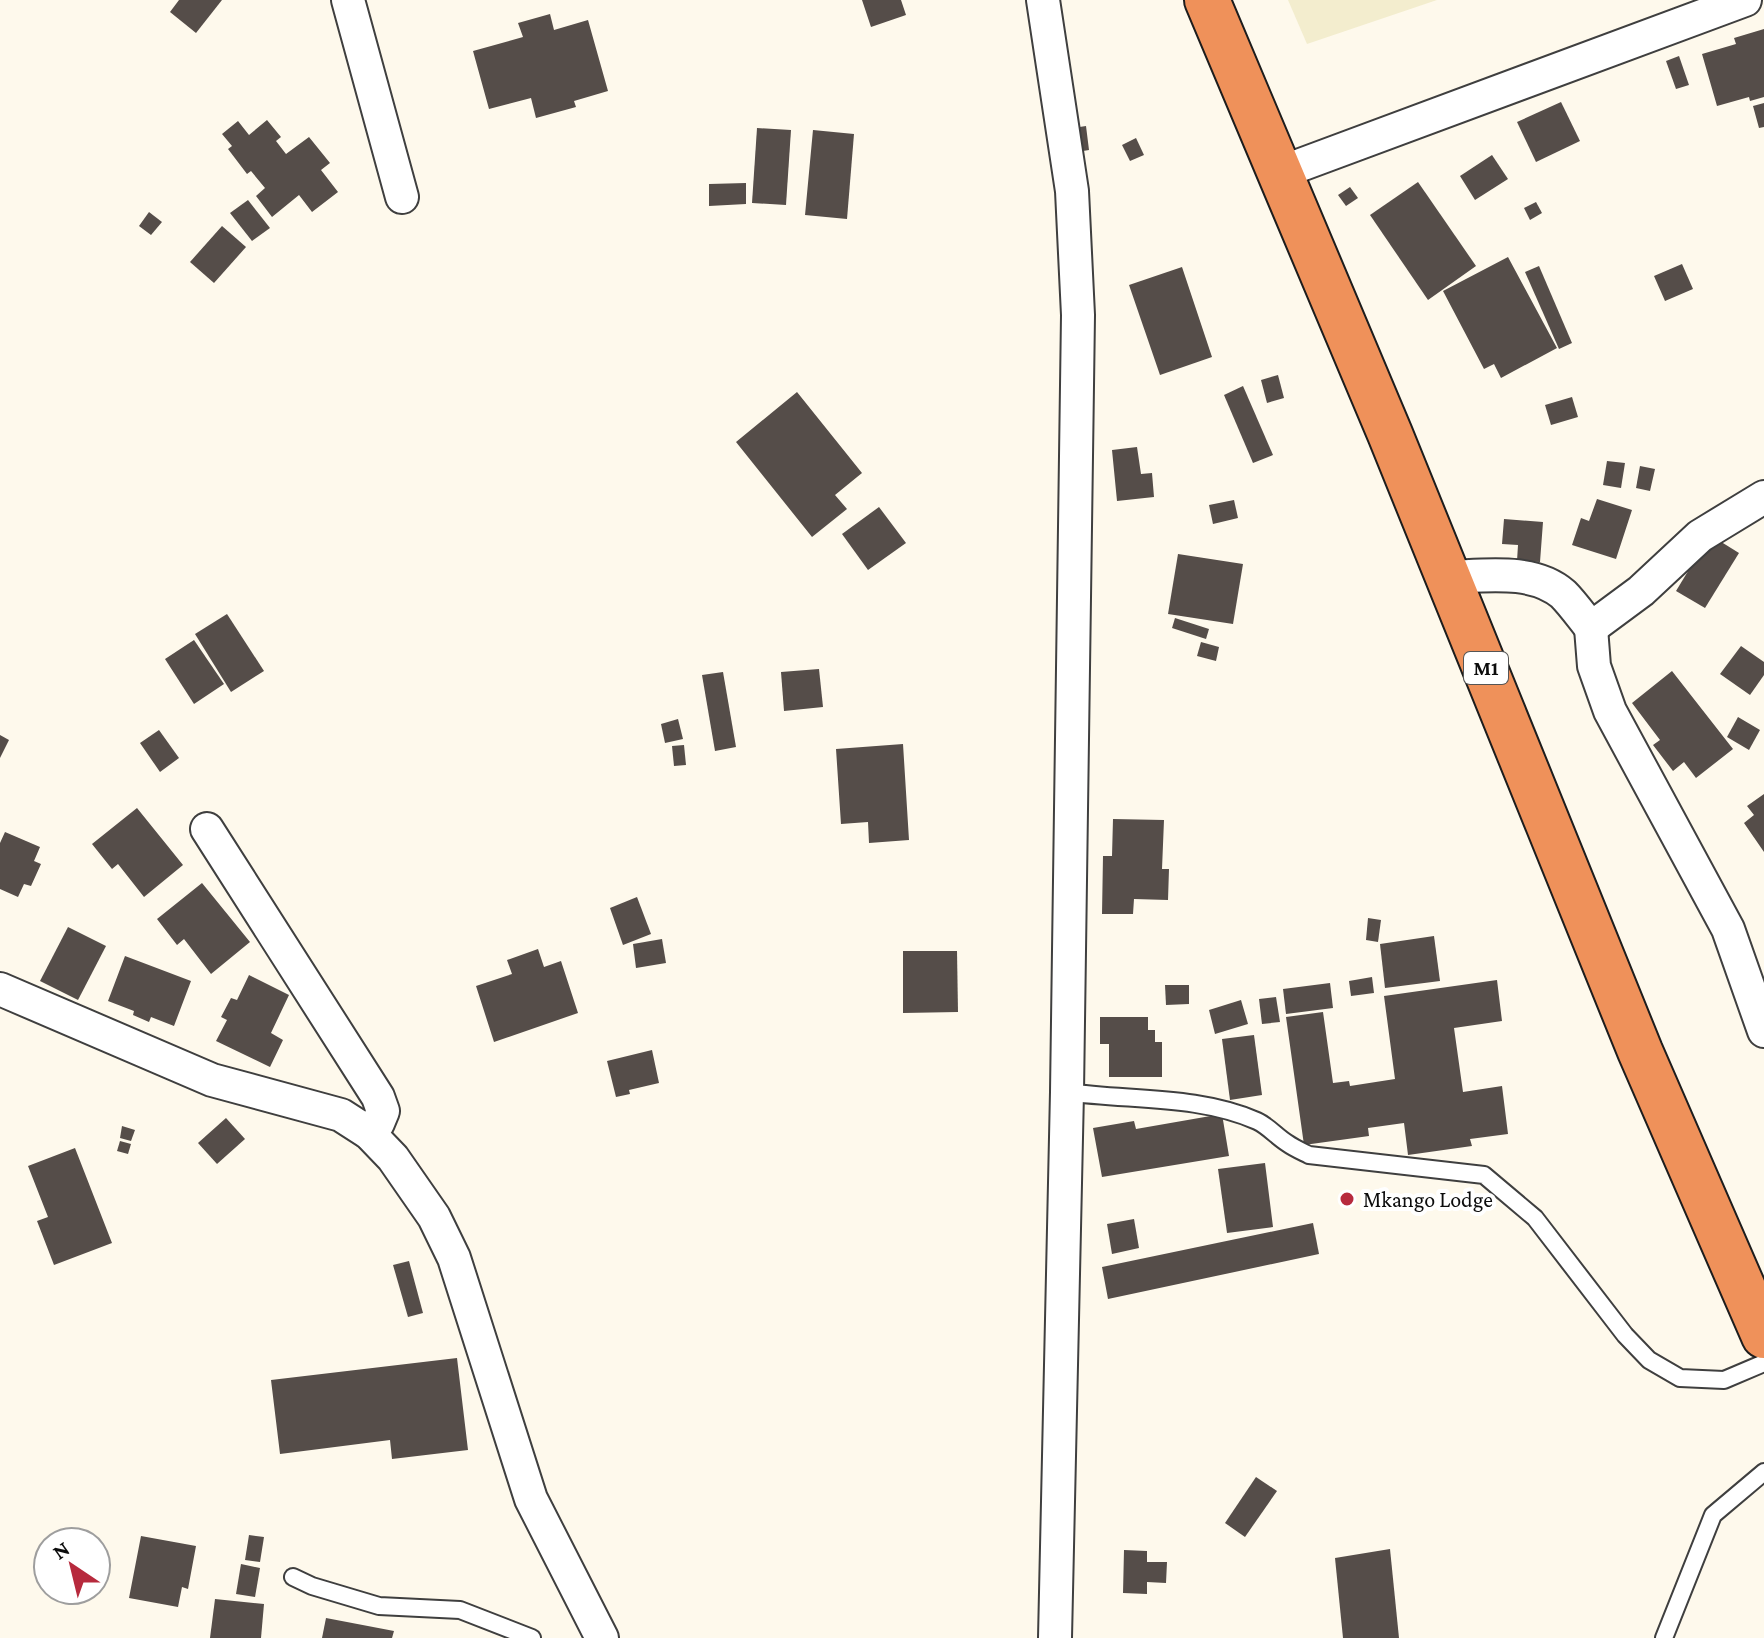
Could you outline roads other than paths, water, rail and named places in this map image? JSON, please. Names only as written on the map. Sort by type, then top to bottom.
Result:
[{"type":"highway","name":"M1","points":[[1207,0],[1447,577],[1634,1038],[1764,1336]]},
{"type":"street","points":[[348,0],[402,197]]},
{"type":"street","points":[[1043,0],[1072,191],[1078,315],[1067,1092],[1055,1638]]},
{"type":"street","points":[[1279,173],[1745,0]]},
{"type":"street","points":[[1591,628],[1641,591],[1700,536],[1764,497]]},
{"type":"street","points":[[1447,577],[1532,579],[1562,593],[1591,628],[1594,666],[1610,711],[1728,929],[1764,1031]]},
{"type":"street","points":[[207,829],[378,1097],[383,1111],[369,1133]]},
{"type":"street","points":[[0,989],[212,1080],[341,1115],[369,1133],[393,1158],[434,1217],[454,1258],[531,1499],[602,1638]]},
{"type":"lane","points":[[1067,1092],[1110,1098],[1170,1100],[1225,1109],[1261,1122],[1286,1143],[1309,1155],[1484,1175],[1535,1218],[1625,1335],[1649,1360],[1680,1378],[1724,1380],[1764,1363]]},
{"type":"lane","points":[[1664,1638],[1713,1515],[1764,1472]]},
{"type":"lane","points":[[293,1577],[312,1586],[379,1606],[460,1610],[532,1638]]},
{"type":"place","name":"Mkango Lodge","points":[[1347,1199]]}]
